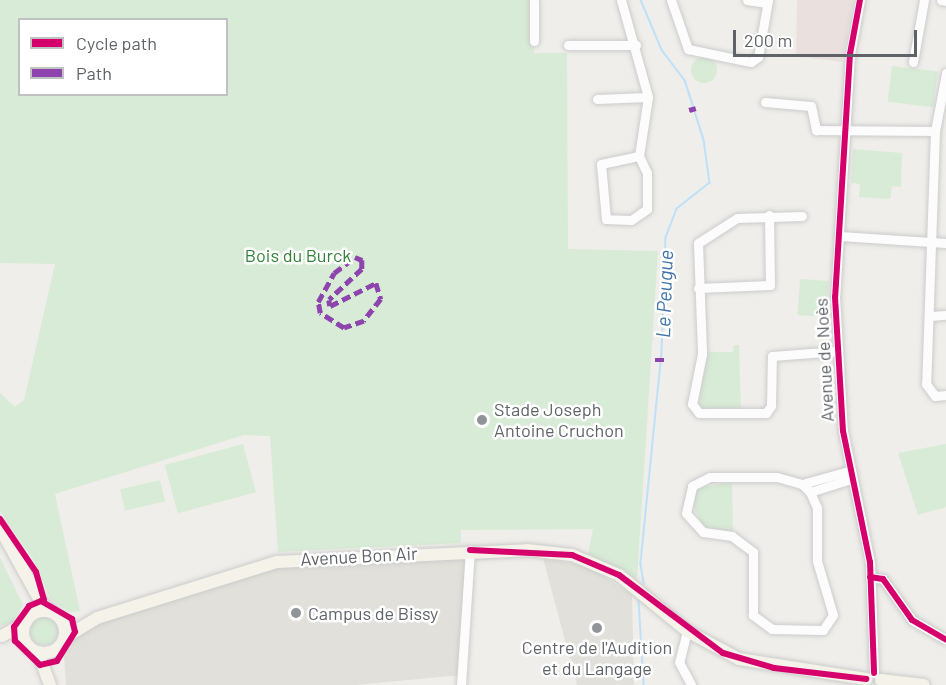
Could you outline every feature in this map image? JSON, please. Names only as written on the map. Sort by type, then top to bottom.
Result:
[{"type":"main road","points":[[0,528],[42,604],[58,617],[64,638],[53,651],[56,685]]},
{"type":"main road","points":[[0,539],[30,591],[26,641]]},
{"type":"main road","name":"Avenue Bon Air","points":[[64,638],[80,624],[277,562],[470,550],[572,555],[618,575],[687,631],[751,663],[924,685]]},
{"type":"main road","points":[[1,636],[29,618],[58,617]]},
{"type":"main road","name":"Avenue Bon Air","points":[[58,617],[80,624]]},
{"type":"main road","points":[[1,636],[26,641],[38,652],[50,685]]},
{"type":"main road","points":[[38,652],[53,651]]},
{"type":"street","points":[[534,0],[534,41]]},
{"type":"street","points":[[621,0],[636,45],[648,97],[639,156],[647,173],[647,209],[631,220],[606,219],[601,164],[639,156]]},
{"type":"street","points":[[671,0],[688,49],[750,62],[758,57],[767,2],[747,0]]},
{"type":"street","name":"Avenue de Noès","points":[[860,0],[850,54],[840,236],[838,351],[850,475],[870,577],[874,680]]},
{"type":"street","points":[[913,62],[924,0]]},
{"type":"street","points":[[941,0],[946,1]]},
{"type":"street","points":[[568,45],[636,45]]},
{"type":"street","points":[[946,74],[935,132],[934,244],[926,384],[936,396],[946,396]]},
{"type":"street","points":[[597,99],[648,97]]},
{"type":"street","points":[[765,102],[806,104],[816,130],[935,132]]},
{"type":"street","points":[[698,288],[770,285],[769,215]]},
{"type":"street","points":[[802,216],[769,215],[737,218],[698,243],[702,354],[692,404],[699,413],[766,413],[771,406],[772,356],[838,351]]},
{"type":"street","points":[[840,236],[946,243]]},
{"type":"street","points":[[930,316],[946,315]]},
{"type":"street","points":[[802,484],[810,492],[818,508],[818,561],[831,621],[816,631],[772,629],[751,611],[757,567],[753,552],[732,536],[695,526],[685,504],[692,486],[710,477],[777,477],[802,484],[850,475]]},
{"type":"street","points":[[810,492],[850,475]]},
{"type":"street","points":[[461,685],[470,550]]},
{"type":"street","points":[[870,577],[883,579],[912,620],[946,640]]},
{"type":"street","points":[[687,631],[680,662],[691,685]]},
{"type":"shaded area","points":[[797,0],[853,0],[842,62],[796,56]]},
{"type":"shaded area","name":"Campus de Bissy","points":[[465,556],[460,675],[356,685],[66,685],[64,654],[74,638],[99,624],[279,567]]},
{"type":"shaded area","name":"Centre de l'Audition et du Langage","points":[[543,558],[591,567],[632,595],[634,685],[577,685]]},
{"type":"green space","name":"Bois du Burck","points":[[0,0],[534,0],[534,53],[567,53],[568,249],[658,251],[637,579],[588,554],[593,529],[461,530],[461,543],[278,552],[270,436],[244,435],[55,494],[80,611],[69,612],[50,598],[34,561],[0,511],[0,393],[15,407],[24,400],[55,264],[0,263]]},
{"type":"green space","points":[[704,57],[713,61],[717,70],[713,79],[704,83],[695,79],[691,70],[695,61]]},
{"type":"green space","points":[[892,66],[938,72],[933,107],[888,102]]},
{"type":"green space","points":[[853,149],[902,153],[901,187],[892,186],[890,199],[859,197],[860,184],[851,183]]},
{"type":"green space","points":[[800,279],[829,281],[826,317],[797,315]]},
{"type":"green space","points":[[734,345],[739,345],[741,410],[700,409],[699,378],[706,352],[733,352]]},
{"type":"green space","points":[[243,444],[256,492],[178,513],[165,465]]},
{"type":"green space","points":[[946,444],[946,507],[918,515],[898,453]]},
{"type":"green space","points":[[160,480],[165,501],[125,511],[120,489]]},
{"type":"green space","points":[[732,482],[733,532],[703,527],[692,503],[698,488]]},
{"type":"green space","points":[[0,557],[23,605],[14,621],[0,626]]},
{"type":"green space","points":[[44,617],[54,621],[58,631],[54,641],[44,645],[34,641],[30,631],[34,621]]},
{"type":"waterway","name":"Le Peugue","points":[[641,0],[662,50],[685,80],[704,140],[710,183],[677,209],[666,238],[662,352],[641,564],[644,584]]},
{"type":"waterway","name":"Le Peugue","points":[[639,600],[644,685]]},
{"type":"marked path","points":[[689,110],[696,108]]},
{"type":"marked path","points":[[355,257],[362,260],[362,269],[329,300],[330,306],[376,283],[381,299],[364,321],[344,328],[320,313],[318,302],[334,273],[355,257]]},
{"type":"marked path","points":[[655,360],[665,360]]},
{"type":"cycle path","points":[[860,0],[850,54],[835,297],[843,431],[870,562],[874,673]]},
{"type":"cycle path","points":[[0,519],[36,572],[44,600]]},
{"type":"cycle path","points":[[470,550],[572,555],[619,575],[723,653],[774,668],[866,679]]},
{"type":"cycle path","points":[[870,577],[883,579],[912,620],[946,640]]},
{"type":"cycle path","points":[[41,601],[72,619],[75,632],[57,661],[40,665],[15,641],[14,627],[29,606],[41,601]]},
{"type":"place","name":"Stade Joseph Antoine Cruchon","points":[[482,420]]},
{"type":"place","name":"Campus de Bissy","points":[[296,613]]},
{"type":"place","name":"Centre de l'Audition et du Langage","points":[[597,628]]}]
